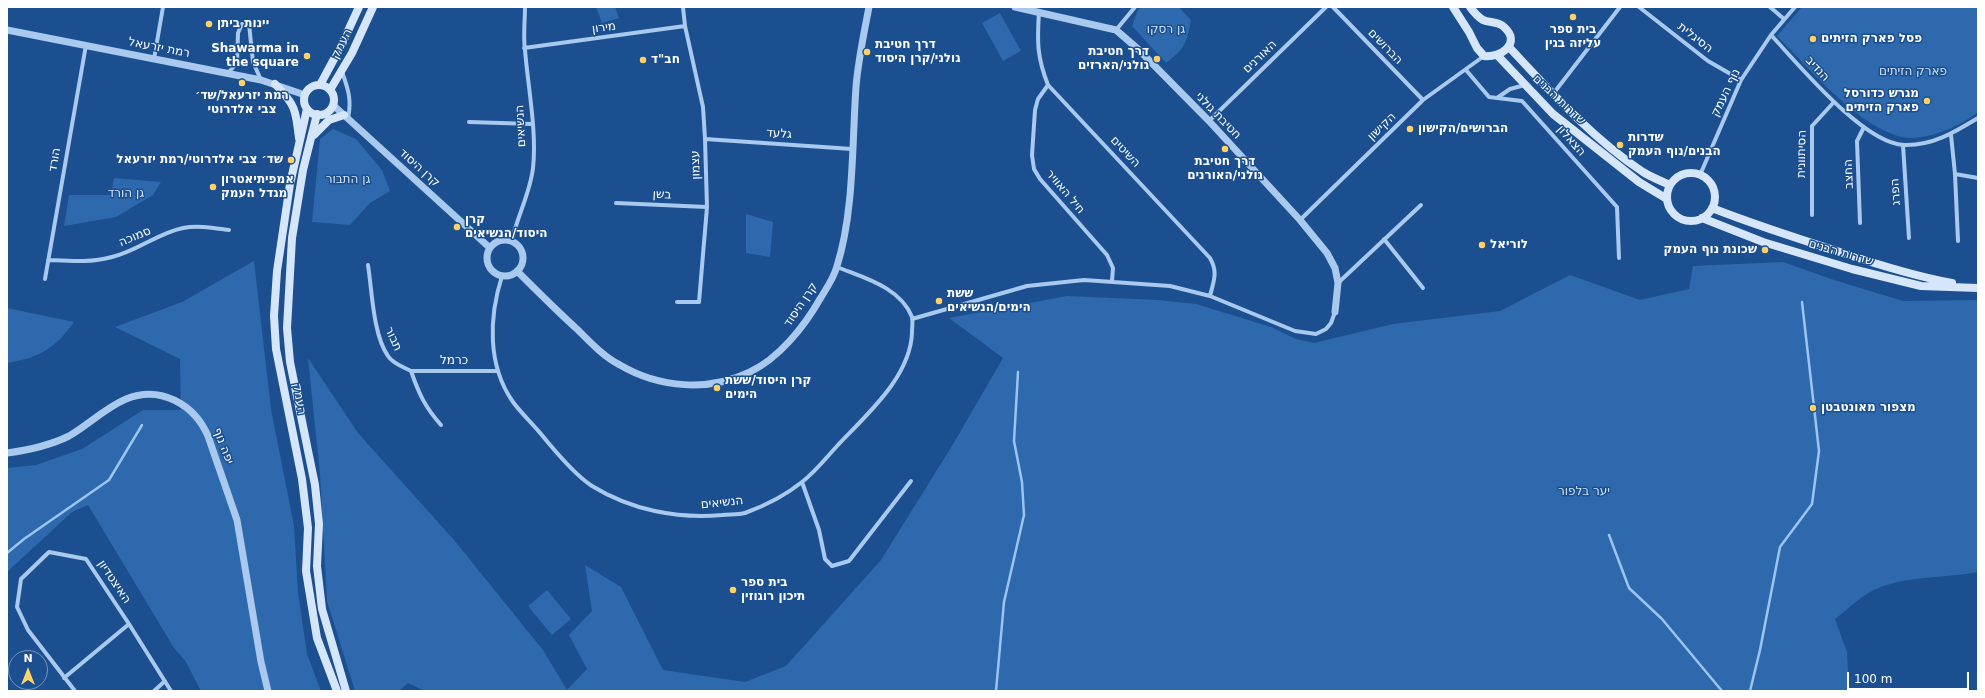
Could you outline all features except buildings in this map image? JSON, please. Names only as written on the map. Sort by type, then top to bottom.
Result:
[{"type":"main road","name":"העמק","points":[[320,85],[341,46],[359,7]]},
{"type":"main road","name":"העמק","points":[[330,90],[373,7]]},
{"type":"main road","points":[[1452,7],[1466,27],[1477,48],[1484,56],[1498,56],[1509,47],[1509,35],[1503,26],[1483,20],[1470,7]]},
{"type":"main road","name":"שדרות הבנים","points":[[1509,47],[1553,94],[1601,140],[1644,173],[1670,185]]},
{"type":"main road","name":"שדרות הבנים","points":[[1498,56],[1553,114],[1638,182],[1667,199]]},
{"type":"main road","points":[[275,84],[290,100],[297,118],[300,148]]},
{"type":"main road","points":[[320,85],[330,90],[334,97],[333,105],[326,112],[317,114],[307,109],[304,100],[305,95],[311,88],[320,85]]},
{"type":"main road","name":"העמק","points":[[307,109],[300,148],[290,184],[277,271],[275,323],[276,349],[302,479],[308,528],[306,571],[317,638],[337,691]]},
{"type":"main road","name":"העמק","points":[[317,114],[313,136],[303,170],[292,238],[289,270],[288,334],[290,362],[315,485],[320,524],[317,566],[322,609],[346,691]]},
{"type":"main road","points":[[313,136],[329,120],[346,116]]},
{"type":"main road","points":[[1686,173],[1700,175],[1707,179],[1714,189],[1715,201],[1712,208],[1702,218],[1695,221],[1680,218],[1669,206],[1667,199],[1670,185],[1674,180],[1686,173]]},
{"type":"main road","name":"שדרות הבנים","points":[[1712,208],[1768,229],[1922,278],[1978,288]]},
{"type":"main road","name":"שדרות הבנים","points":[[1702,218],[1763,242],[1852,269],[1921,286],[1978,288]]},
{"type":"street","points":[[154,58],[163,8],[157,7]]},
{"type":"street","name":"הנשיאים","points":[[512,241],[516,221],[528,194],[533,168],[532,124],[524,48],[525,7]]},
{"type":"street","name":"עצמון","points":[[677,302],[699,302],[707,207],[703,107],[685,26],[683,7]]},
{"type":"street","name":"קרן היסוד","points":[[518,271],[590,342],[619,365],[644,376],[670,384],[702,385],[750,372],[777,353],[797,333],[815,308],[837,268],[845,229],[856,84],[869,7]]},
{"type":"street","name":"חטיבת גולני","points":[[1015,7],[1116,30],[1138,49],[1209,121],[1300,220],[1327,253],[1335,268],[1338,282],[1335,312]]},
{"type":"street","points":[[1116,30],[1135,7]]},
{"type":"street","name":"האורנים","points":[[1209,121],[1326,7]]},
{"type":"street","name":"הברושים","points":[[1333,7],[1424,100]]},
{"type":"street","points":[[1553,94],[1620,7]]},
{"type":"street","name":"הסיגלית","points":[[1639,7],[1708,61],[1741,80]]},
{"type":"street","points":[[1770,7],[1784,19]]},
{"type":"street","name":"נוף העמק","points":[[1700,175],[1741,80],[1771,35],[1795,7]]},
{"type":"street","name":"השיטים","points":[[1040,12],[1037,45],[1041,66],[1048,85],[1210,258],[1215,267],[1215,277],[1210,296]]},
{"type":"street","points":[[228,73],[237,63],[238,33],[242,24],[249,24],[253,62],[261,80]]},
{"type":"street","name":"מירון","points":[[524,48],[685,26]]},
{"type":"street","name":"רמת יזרעאל","points":[[7,30],[261,80],[305,95]]},
{"type":"street","name":"הנדיב","points":[[1771,35],[1834,102],[1864,127],[1883,138],[1903,145],[1927,142],[1951,135],[1978,118]]},
{"type":"street","name":"הורד","points":[[44,279],[86,45]]},
{"type":"street","name":"הקישון","points":[[1300,220],[1424,100],[1484,56]]},
{"type":"street","name":"הצאלון","points":[[1466,70],[1489,97],[1522,101],[1617,207],[1619,258]]},
{"type":"street","points":[[341,71],[349,94],[350,106],[346,116]]},
{"type":"street","name":"חיל האוויר","points":[[1048,85],[1038,100],[1035,110],[1032,155],[1034,169],[1040,180],[1107,255],[1113,268],[1112,281]]},
{"type":"street","points":[[1497,98],[1510,89],[1526,85]]},
{"type":"street","name":"הסיתוונית","points":[[1812,215],[1812,126],[1834,102]]},
{"type":"street","name":"קרן היסוד","points":[[333,105],[490,248]]},
{"type":"street","points":[[469,122],[532,124]]},
{"type":"street","name":"החצב","points":[[1860,223],[1857,141],[1864,127]]},
{"type":"street","points":[[1951,135],[1955,174],[1958,241]]},
{"type":"street","name":"גלעד","points":[[705,140],[852,149]]},
{"type":"street","name":"הפרג","points":[[1903,145],[1909,238]]},
{"type":"street","points":[[1955,174],[1978,178]]},
{"type":"street","name":"בשן","points":[[616,203],[707,207]]},
{"type":"street","points":[[1338,282],[1421,205]]},
{"type":"street","name":"סמוכה","points":[[48,260],[71,261],[111,257],[135,250],[182,228],[207,227],[228,230]]},
{"type":"street","points":[[1384,239],[1423,288]]},
{"type":"street","points":[[512,241],[519,247],[522,254],[522,263],[518,271],[502,276],[497,274],[489,267],[487,258],[490,248],[497,242],[512,241]]},
{"type":"street","name":"תבור","points":[[368,265],[377,329],[388,356],[400,366],[411,371]]},
{"type":"street","points":[[837,268],[881,285],[894,294],[905,306],[912,319],[1027,286],[1084,280],[1170,286],[1210,296],[1295,331],[1316,334],[1326,330],[1331,323],[1335,312]]},
{"type":"street","name":"הנשיאים","points":[[502,276],[496,296],[493,315],[493,340],[498,371],[513,401],[556,453],[591,486],[630,504],[673,515],[704,517],[743,513],[770,502],[802,482],[880,401],[896,378],[907,356],[912,338],[912,319]]},
{"type":"street","points":[[411,371],[419,396],[428,411],[441,425]]},
{"type":"street","name":"כרמל","points":[[411,371],[498,371]]},
{"type":"street","name":"יפה נוף","points":[[7,453],[37,448],[53,443],[83,427],[126,399],[138,396],[161,395],[172,398],[198,417],[208,436],[233,505],[240,536],[261,662],[268,691]]},
{"type":"street","points":[[802,482],[819,530],[824,559],[832,566],[849,561],[911,480]]},
{"type":"street","name":"האיצטדיון","points":[[76,691],[64,678],[28,630],[17,607],[21,579],[49,552],[86,559],[171,691]]},
{"type":"street","points":[[64,678],[129,624]]},
{"type":"street","points":[[154,691],[165,681]]},
{"type":"green space","points":[[596,7],[615,7],[619,18],[602,23]]},
{"type":"green space","name":"גן רסקו","points":[[1142,7],[1179,7],[1191,20],[1184,44],[1181,49],[1166,63],[1132,26],[1138,10]]},
{"type":"green space","name":"פארק הזיתים","points":[[1802,7],[1978,7],[1978,112],[1962,123],[1942,132],[1911,138],[1902,137],[1885,131],[1868,122],[1835,95],[1777,36]]},
{"type":"green space","points":[[1000,13],[1021,51],[1003,61],[982,23]]},
{"type":"green space","name":"גן התבור","points":[[333,129],[356,139],[382,170],[390,191],[370,203],[350,225],[312,222],[320,139]]},
{"type":"green space","name":"גן הורד","points":[[114,178],[161,182],[153,195],[116,217],[64,226],[69,195],[111,195]]},
{"type":"green space","points":[[746,214],[773,222],[770,257],[746,253]]},
{"type":"green space","points":[[254,261],[271,409],[294,526],[298,592],[307,654],[321,691],[201,691],[186,662],[174,648],[88,505],[72,512],[7,572],[7,468],[36,465],[82,449],[143,410],[181,410],[180,359],[115,327],[182,302]]},
{"type":"green space","name":"יער בלפור","points":[[1783,262],[1834,280],[1903,301],[1978,300],[1978,572],[1892,583],[1868,593],[1835,619],[1847,652],[1849,691],[425,691],[408,683],[399,691],[355,691],[327,601],[320,474],[308,358],[358,433],[454,540],[543,650],[567,690],[587,669],[569,635],[592,611],[585,565],[621,587],[663,670],[745,682],[786,666],[881,560],[952,446],[1003,358],[949,318],[1067,296],[1158,300],[1196,304],[1271,327],[1296,339],[1314,343],[1393,324],[1500,311],[1570,275],[1640,300],[1689,289],[1693,266]]},
{"type":"green space","points":[[7,308],[74,322],[60,339],[38,355],[7,363]]},
{"type":"green space","points":[[547,590],[571,619],[552,635],[528,606]]},
{"type":"waterway","points":[[1750,691],[1760,650],[1780,547],[1812,504],[1819,451],[1802,302]]},
{"type":"waterway","points":[[996,691],[1004,602],[1024,515],[1022,482],[1014,441],[1018,372]]},
{"type":"waterway","points":[[7,553],[24,539],[109,480],[142,425]]},
{"type":"waterway","points":[[1609,535],[1629,588],[1662,619],[1722,691]]},
{"type":"place","name":"בית ספר עליזה בגין","points":[[1573,17]]},
{"type":"place","name":"יינות ביתן","points":[[209,24]]},
{"type":"place","name":"פסל פארק הזיתים","points":[[1813,39]]},
{"type":"place","name":"דרך חטיבת גולני/קרן היסוד","points":[[867,52]]},
{"type":"place","name":"Shawarma in the square","points":[[307,56]]},
{"type":"place","name":"דרך חטיבת גולני/הארזים","points":[[1157,59]]},
{"type":"place","name":"חב\"ד","points":[[643,60]]},
{"type":"place","name":"רמת יזרעאל/שד׳ צבי אלדרוטי","points":[[242,83]]},
{"type":"place","name":"מגרש כדורסל פארק הזיתים","points":[[1927,101]]},
{"type":"place","name":"הברושים/הקישון","points":[[1410,129]]},
{"type":"place","name":"שדרות הבנים/נוף העמק","points":[[1620,145]]},
{"type":"place","name":"דרך חטיבת גולני/האורנים","points":[[1225,149]]},
{"type":"place","name":"שד׳ צבי אלדרוטי/רמת יזרעאל","points":[[291,160]]},
{"type":"place","name":"אמפיתיאטרון מגדל העמק","points":[[213,187]]},
{"type":"place","name":"קרן היסוד/הנשיאים","points":[[457,227]]},
{"type":"place","name":"לוריאל","points":[[1482,245]]},
{"type":"place","name":"שכונת נוף העמק","points":[[1765,250]]},
{"type":"place","name":"ששת הימים/הנשיאים","points":[[939,301]]},
{"type":"place","name":"קרן היסוד/ששת הימים","points":[[717,388]]},
{"type":"place","name":"מצפור מאונטבטן","points":[[1813,408]]},
{"type":"place","name":"בית ספר תיכון רוגוזין","points":[[733,590]]}]
